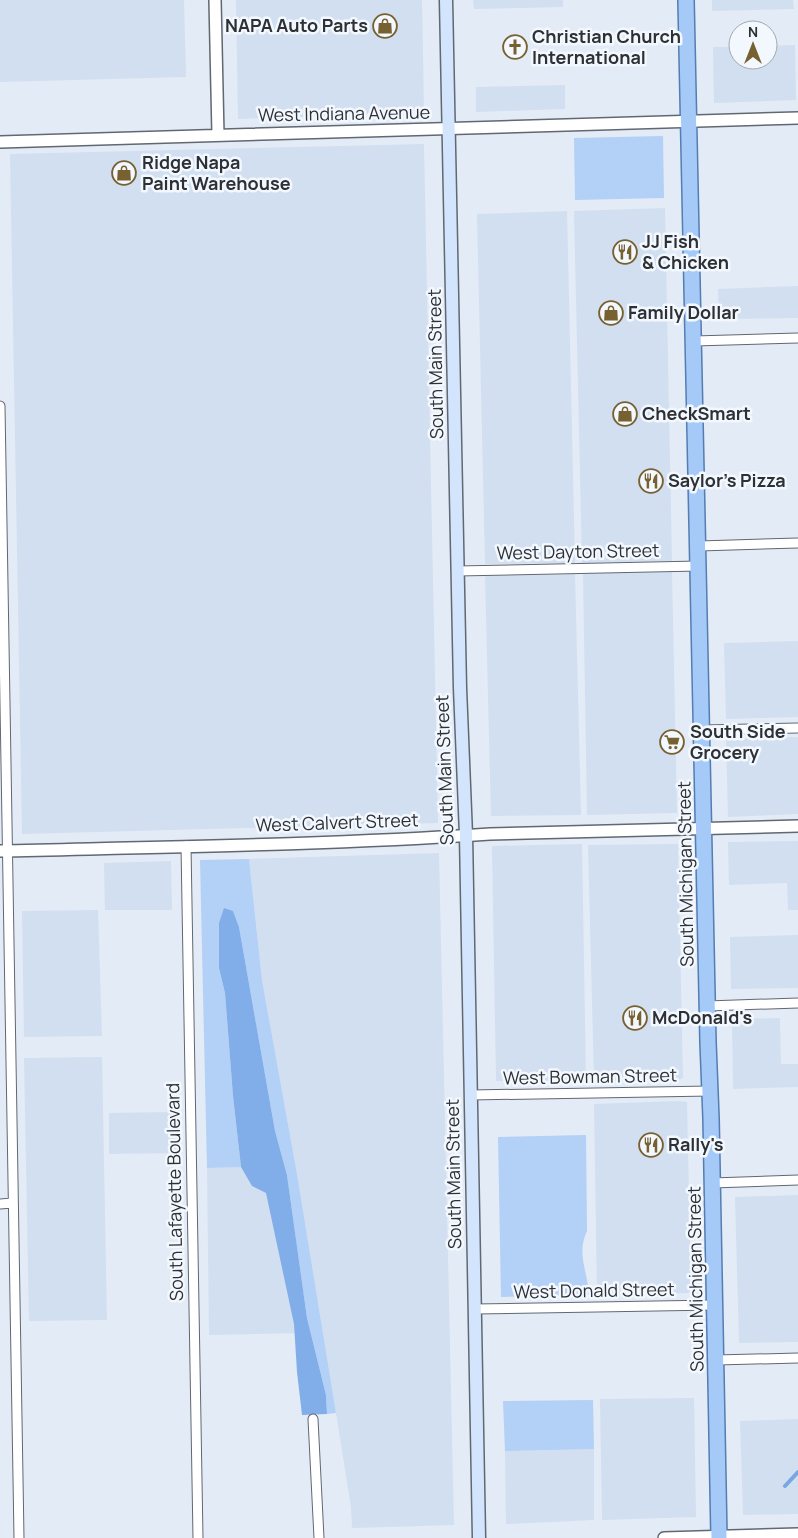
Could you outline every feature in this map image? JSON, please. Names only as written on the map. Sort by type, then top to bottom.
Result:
[{"type":"main road","name":"South Main Street","points":[[446,0],[457,571],[466,835],[479,1538]]},
{"type":"main road","name":"South Michigan Street","points":[[686,0],[719,1537]]},
{"type":"street","points":[[216,0],[218,135]]},
{"type":"street","name":"West Indiana Avenue","points":[[0,142],[798,118]]},
{"type":"street","points":[[694,341],[798,338]]},
{"type":"street","points":[[0,406],[4,851],[19,1538]]},
{"type":"street","points":[[699,546],[798,544]]},
{"type":"street","name":"West Dayton Street","points":[[457,571],[699,566]]},
{"type":"street","points":[[702,730],[798,728]]},
{"type":"street","name":"West Calvert Street","points":[[4,851],[798,826]]},
{"type":"street","name":"South Lafayette Boulevard","points":[[186,846],[198,1538]]},
{"type":"street","points":[[707,1006],[798,1003]]},
{"type":"street","name":"West Bowman Street","points":[[471,1096],[710,1091]]},
{"type":"street","points":[[712,1183],[798,1180]]},
{"type":"street","points":[[0,1204],[12,1203]]},
{"type":"street","name":"West Donald Street","points":[[474,1310],[715,1305]]},
{"type":"street","points":[[716,1360],[798,1358]]},
{"type":"street","points":[[313,1420],[319,1538]]},
{"type":"street","points":[[664,1538],[798,1534]]},
{"type":"shaded area","points":[[0,0],[184,0],[186,77],[0,82]]},
{"type":"shaded area","points":[[236,0],[422,0],[424,112],[238,119]]},
{"type":"shaded area","points":[[473,0],[563,0],[563,7],[474,9]]},
{"type":"shaded area","points":[[712,0],[793,0],[794,9],[712,11]]},
{"type":"shaded area","points":[[795,45],[796,100],[714,103],[713,47],[728,47],[728,70],[778,70],[778,46]]},
{"type":"shaded area","points":[[565,85],[565,109],[476,112],[476,87]]},
{"type":"shaded area","points":[[663,136],[664,198],[575,200],[574,138]]},
{"type":"shaded area","points":[[424,144],[438,823],[22,834],[10,154]]},
{"type":"shaded area","points":[[665,208],[672,561],[582,563],[574,211]]},
{"type":"shaded area","points":[[567,211],[575,563],[485,564],[477,214]]},
{"type":"shaded area","points":[[798,286],[798,318],[719,319],[718,289]]},
{"type":"shaded area","points":[[672,572],[677,813],[587,815],[583,573]]},
{"type":"shaded area","points":[[575,574],[581,815],[491,816],[485,576]]},
{"type":"shaded area","points":[[798,641],[798,717],[726,719],[724,643]]},
{"type":"shaded area","points":[[798,737],[798,814],[728,817],[726,739]]},
{"type":"shaded area","points":[[798,841],[798,910],[788,910],[787,883],[729,885],[728,842]]},
{"type":"shaded area","points":[[582,844],[586,1081],[496,1081],[492,846]]},
{"type":"shaded area","points":[[678,844],[683,1078],[678,1080],[594,1081],[588,845]]},
{"type":"shaded area","points":[[439,853],[454,1525],[352,1528],[351,1507],[297,1174],[262,980],[249,859]]},
{"type":"shaded area","points":[[249,859],[262,980],[297,1174],[336,1413],[327,1414],[326,1395],[307,1318],[287,1175],[275,1131],[239,927],[233,911],[219,923],[219,968],[225,993],[241,1167],[207,1168],[200,860]]},
{"type":"shaded area","points":[[171,861],[172,910],[105,910],[104,863]]},
{"type":"shaded area","points":[[224,908],[233,911],[239,927],[275,1131],[287,1175],[307,1318],[326,1395],[327,1414],[302,1415],[294,1324],[266,1193],[252,1186],[241,1167],[225,993],[219,968],[219,923]]},
{"type":"shaded area","points":[[98,910],[102,1036],[24,1037],[22,911]]},
{"type":"shaded area","points":[[798,935],[798,988],[731,989],[730,937]]},
{"type":"shaded area","points":[[780,1018],[781,1064],[798,1064],[798,1087],[733,1089],[732,1019]]},
{"type":"shaded area","points":[[102,1057],[107,1320],[29,1321],[24,1058]]},
{"type":"shaded area","points":[[687,1102],[691,1293],[597,1295],[594,1104]]},
{"type":"shaded area","points":[[175,1112],[176,1153],[109,1154],[109,1113]]},
{"type":"shaded area","points":[[586,1135],[587,1231],[584,1239],[583,1255],[589,1295],[501,1297],[498,1137]]},
{"type":"shaded area","points":[[275,1165],[301,1333],[209,1335],[207,1168]]},
{"type":"shaded area","points":[[798,1195],[798,1342],[739,1343],[735,1197]]},
{"type":"shaded area","points":[[694,1398],[696,1517],[602,1520],[600,1399]]},
{"type":"shaded area","points":[[593,1400],[594,1449],[505,1451],[503,1401]]},
{"type":"shaded area","points":[[798,1419],[798,1514],[743,1515],[740,1421]]},
{"type":"shaded area","points":[[594,1449],[594,1520],[506,1524],[505,1451]]},
{"type":"waterway","points":[[785,1486],[798,1472]]},
{"type":"place","name":"NAPA Auto Parts","points":[[385,26]]},
{"type":"place","name":"Christian Church International","points":[[515,47]]},
{"type":"place","name":"Ridge Napa Paint Warehouse","points":[[124,173]]},
{"type":"place","name":"JJ Fish & Chicken","points":[[625,252]]},
{"type":"place","name":"Family Dollar","points":[[611,313]]},
{"type":"place","name":"CheckSmart","points":[[625,414]]},
{"type":"place","name":"Saylor's Pizza","points":[[651,481]]},
{"type":"place","name":"South Side Grocery","points":[[672,742]]},
{"type":"place","name":"McDonald's","points":[[635,1018]]},
{"type":"place","name":"Rally's","points":[[651,1145]]}]
